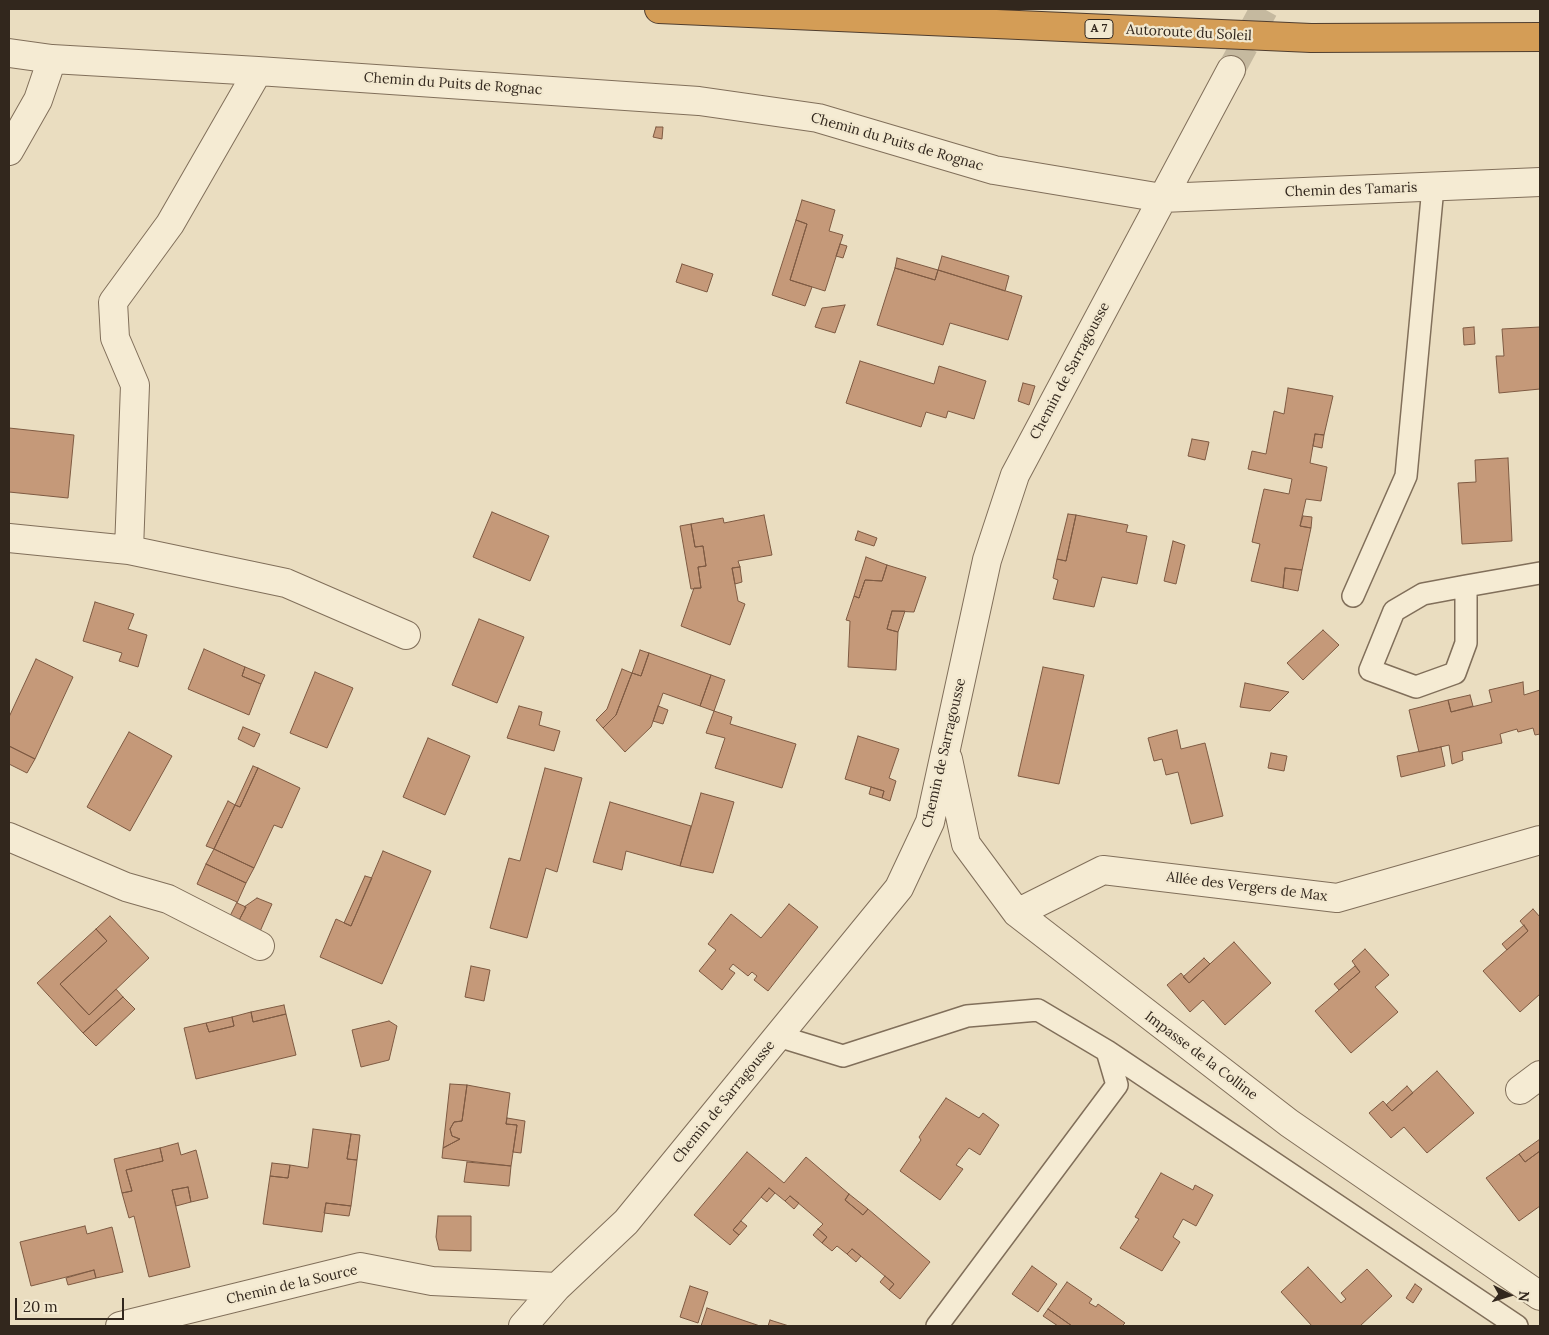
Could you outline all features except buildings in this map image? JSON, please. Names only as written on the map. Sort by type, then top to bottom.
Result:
[{"type":"highway","name":"Autoroute du Soleil","points":[[659,9],[1311,38],[1540,37]]},
{"type":"street","name":"Chemin du Puits de Rognac","points":[[9,53],[52,59],[698,101],[818,118],[994,170],[1162,198]]},
{"type":"street","points":[[9,151],[38,100],[52,59]]},
{"type":"street","name":"Chemin de Sarragousse","points":[[523,1326],[556,1287],[626,1222],[898,888],[930,822],[987,560],[1015,475],[1231,70]]},
{"type":"street","points":[[129,550],[135,385],[115,338],[113,302],[170,224],[258,71]]},
{"type":"street","name":"Chemin des Tamaris","points":[[1162,198],[1540,182]]},
{"type":"street","points":[[9,538],[129,550],[286,583],[406,635]]},
{"type":"street","name":"Impasse de la Colline","points":[[946,750],[966,844],[1017,913],[1289,1123],[1540,1296]]},
{"type":"street","points":[[9,837],[126,887],[168,899],[260,946]]},
{"type":"street","name":"Allée des Vergers de Max","points":[[1017,913],[1103,870],[1337,898],[1540,840]]},
{"type":"street","name":"Chemin de la Source","points":[[120,1326],[360,1268],[432,1281],[556,1287]]},
{"type":"lane","points":[[1352,596],[1406,476],[1433,187]]},
{"type":"lane","points":[[1466,586],[1466,643],[1454,673],[1416,687],[1370,670],[1394,611],[1422,594],[1466,586],[1540,573]]},
{"type":"lane","points":[[778,1036],[843,1056],[968,1016],[1038,1010],[1107,1051],[1517,1326]]},
{"type":"lane","points":[[937,1326],[1117,1085],[1107,1051]]},
{"type":"tunnel","points":[[1231,70],[1264,9]]}]
